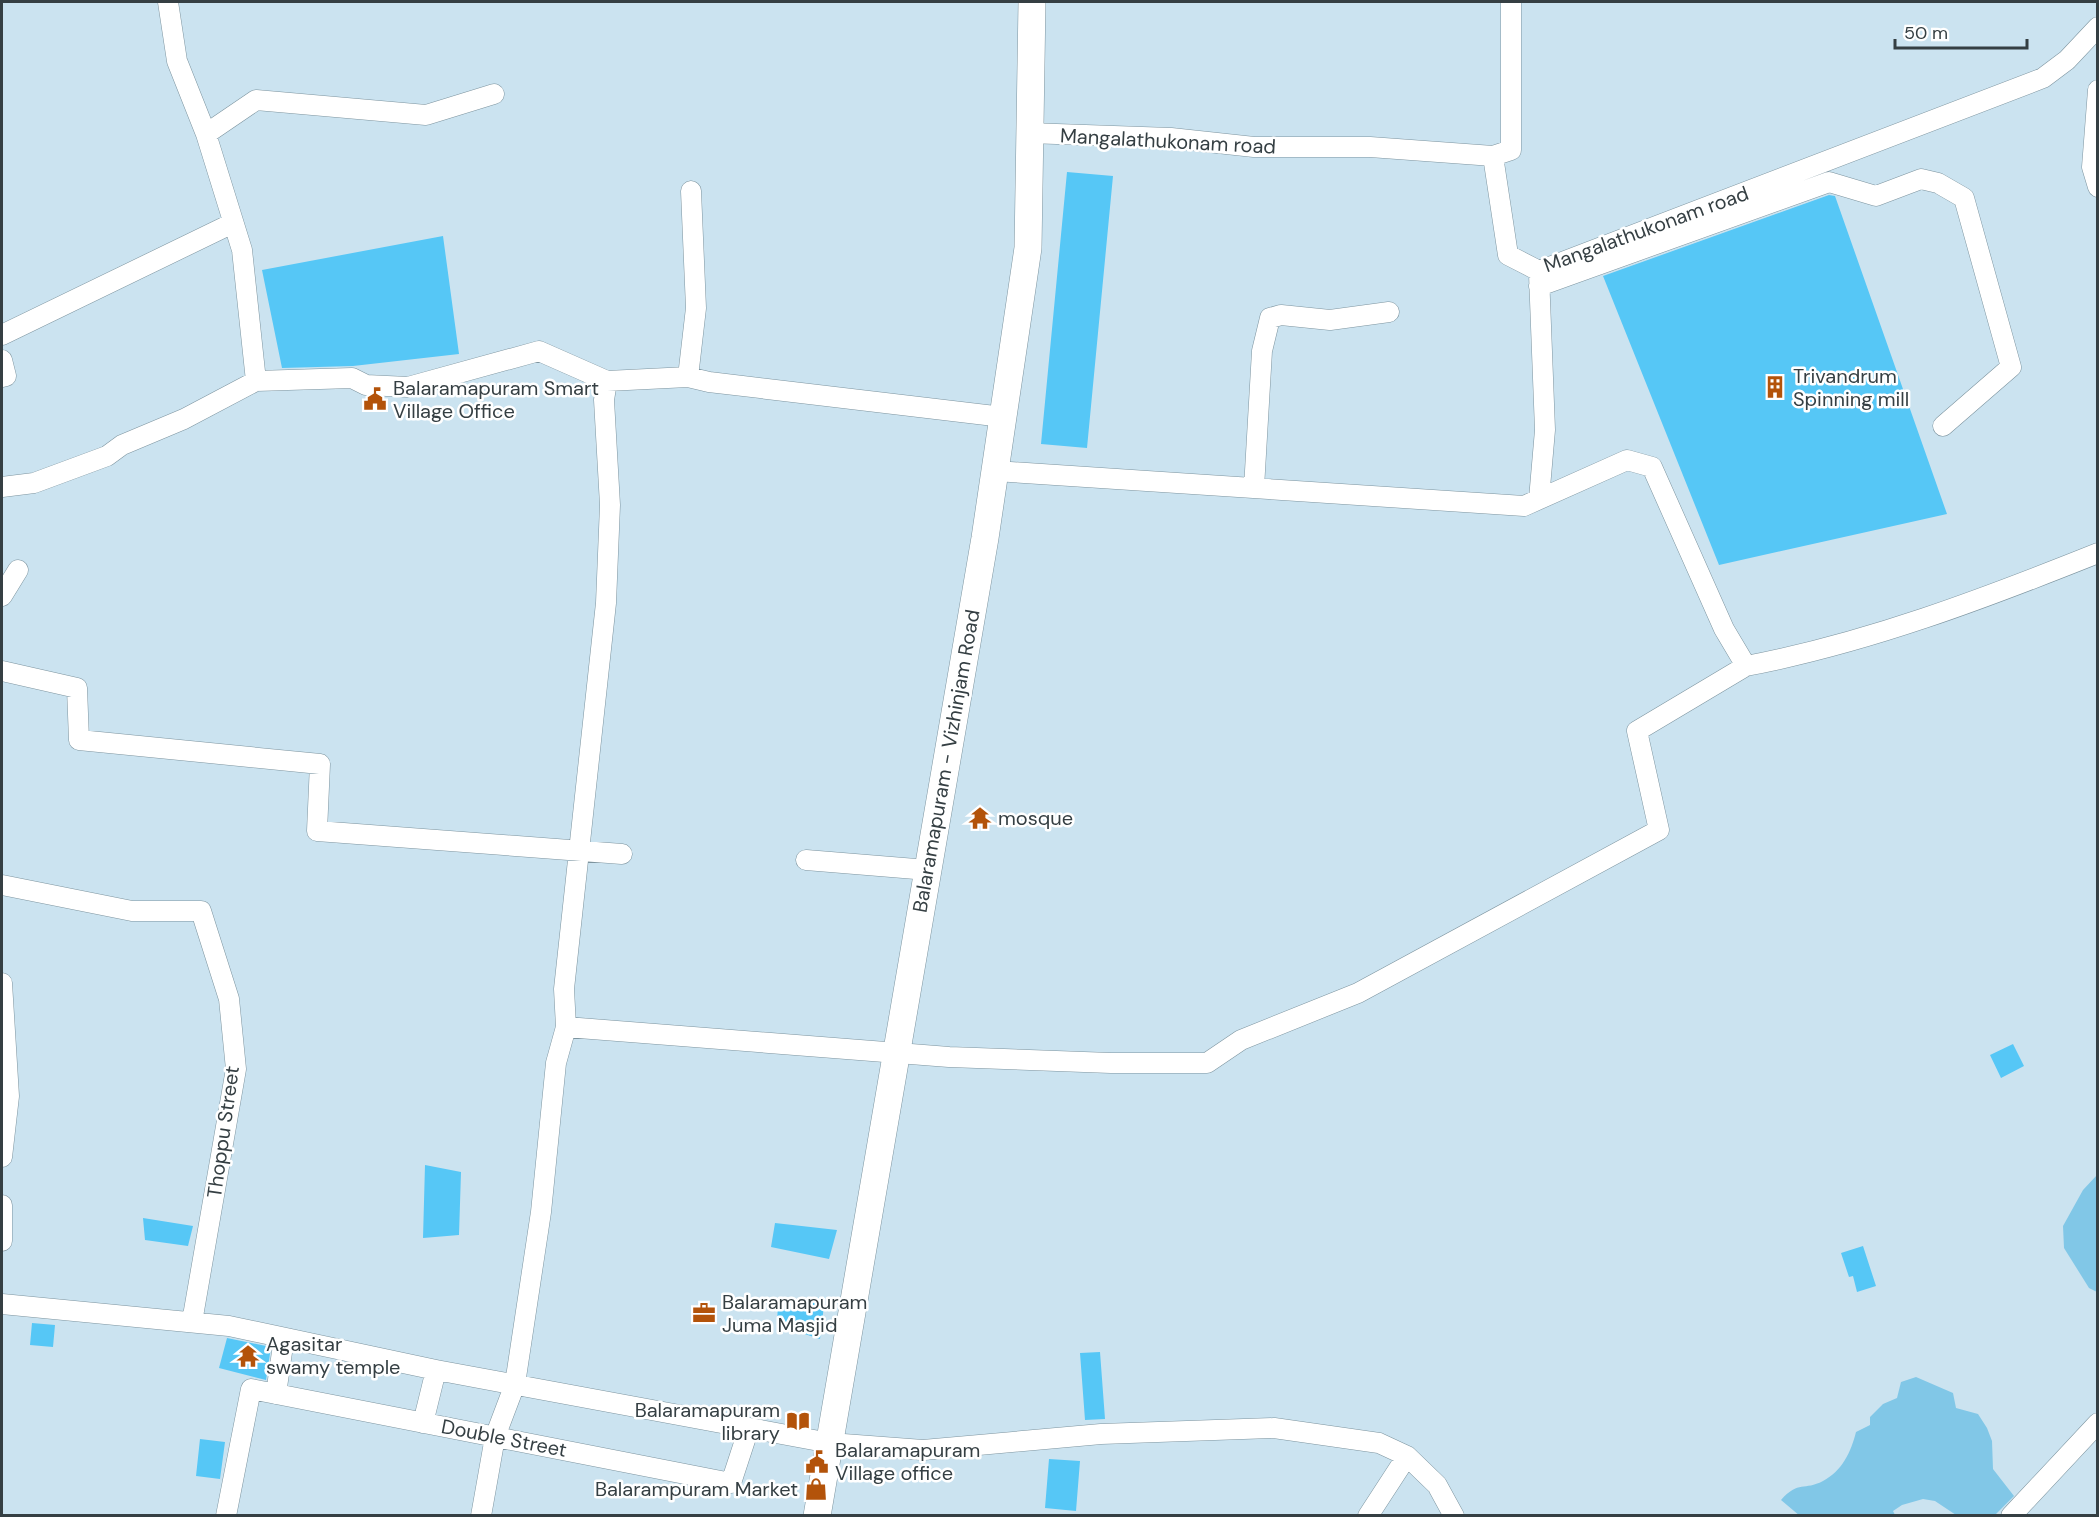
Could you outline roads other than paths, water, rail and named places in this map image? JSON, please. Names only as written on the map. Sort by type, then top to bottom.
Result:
[{"type":"main road","name":"Balaramapuram - Vizhinjam Road","points":[[818,1515],[995,471],[1029,248],[1028,134],[1032,2]]},
{"type":"street","points":[[168,2],[177,61],[206,134],[242,250],[256,381]]},
{"type":"street","points":[[1493,156],[1511,150],[1511,2]]},
{"type":"street","name":"Mangalathukonam road","points":[[1028,134],[1171,138],[1254,147],[1370,147],[1493,156],[1508,255],[1539,278],[2043,78],[2067,60],[2097,27]]},
{"type":"street","points":[[2097,90],[2092,167],[2097,187]]},
{"type":"street","points":[[206,134],[256,100],[426,115],[494,94]]},
{"type":"street","points":[[1539,499],[1545,430],[1539,278],[1829,182],[1876,196],[1922,180],[1938,183],[1964,198],[2011,367],[1944,426]]},
{"type":"street","points":[[688,377],[696,308],[691,191]]},
{"type":"street","points":[[2,334],[234,223]]},
{"type":"street","points":[[1254,488],[1262,351],[1270,318],[1281,315],[1330,320],[1389,312]]},
{"type":"street","points":[[2,487],[34,483],[107,456],[122,445],[184,419],[256,381],[352,378],[366,385],[408,387],[539,351],[607,381],[688,377],[709,382],[1003,417]]},
{"type":"street","points":[[2,360],[6,376],[2,376]]},
{"type":"street","points":[[481,1515],[495,1437],[515,1384],[541,1212],[556,1063],[566,1028],[564,989],[606,603],[610,505],[604,400],[607,381]]},
{"type":"street","points":[[995,471],[1524,506],[1627,460],[1652,467],[1724,629],[1746,666]]},
{"type":"street","points":[[566,1028],[896,1054],[1080,1062],[1207,1063],[1241,1040],[1358,993],[1659,830],[1637,731],[1746,666],[1865,638],[1968,603],[2097,553]]},
{"type":"street","points":[[2,596],[18,570]]},
{"type":"street","points":[[2,671],[76,688],[79,740],[320,764],[317,831],[622,854]]},
{"type":"street","points":[[806,860],[928,870]]},
{"type":"street","name":"Thoppu Street","points":[[10,888],[132,910],[201,911],[229,999],[236,1069],[192,1322]]},
{"type":"street","points":[[2,983],[9,1096],[2,1157]]},
{"type":"street","points":[[2,1205],[2,1240]]},
{"type":"street","points":[[2,1304],[229,1326],[436,1370],[830,1443],[923,1450],[1101,1434],[1274,1428],[1379,1443],[1407,1456],[1437,1485],[1454,1515]]},
{"type":"street","points":[[276,1394],[284,1338]]},
{"type":"street","points":[[423,1422],[436,1370]]},
{"type":"street","name":"Double Street","points":[[226,1515],[251,1389],[731,1483],[749,1428]]},
{"type":"street","points":[[2011,1515],[2097,1423]]},
{"type":"street","points":[[1368,1515],[1407,1456]]},
{"type":"place","name":"Trivandrum Spinning mill","points":[[1775,387]]},
{"type":"place","name":"Balaramapuram Smart Village Office","points":[[375,399]]},
{"type":"place","name":"mosque","points":[[980,818]]},
{"type":"place","name":"Balaramapuram Juma Masjid","points":[[704,1313]]},
{"type":"place","name":"Agasitar swamy temple","points":[[248,1356]]},
{"type":"place","name":"Balaramapuram library","points":[[798,1421]]},
{"type":"place","name":"Balaramapuram Village office","points":[[817,1462]]},
{"type":"place","name":"Balarampuram Market","points":[[816,1489]]}]
